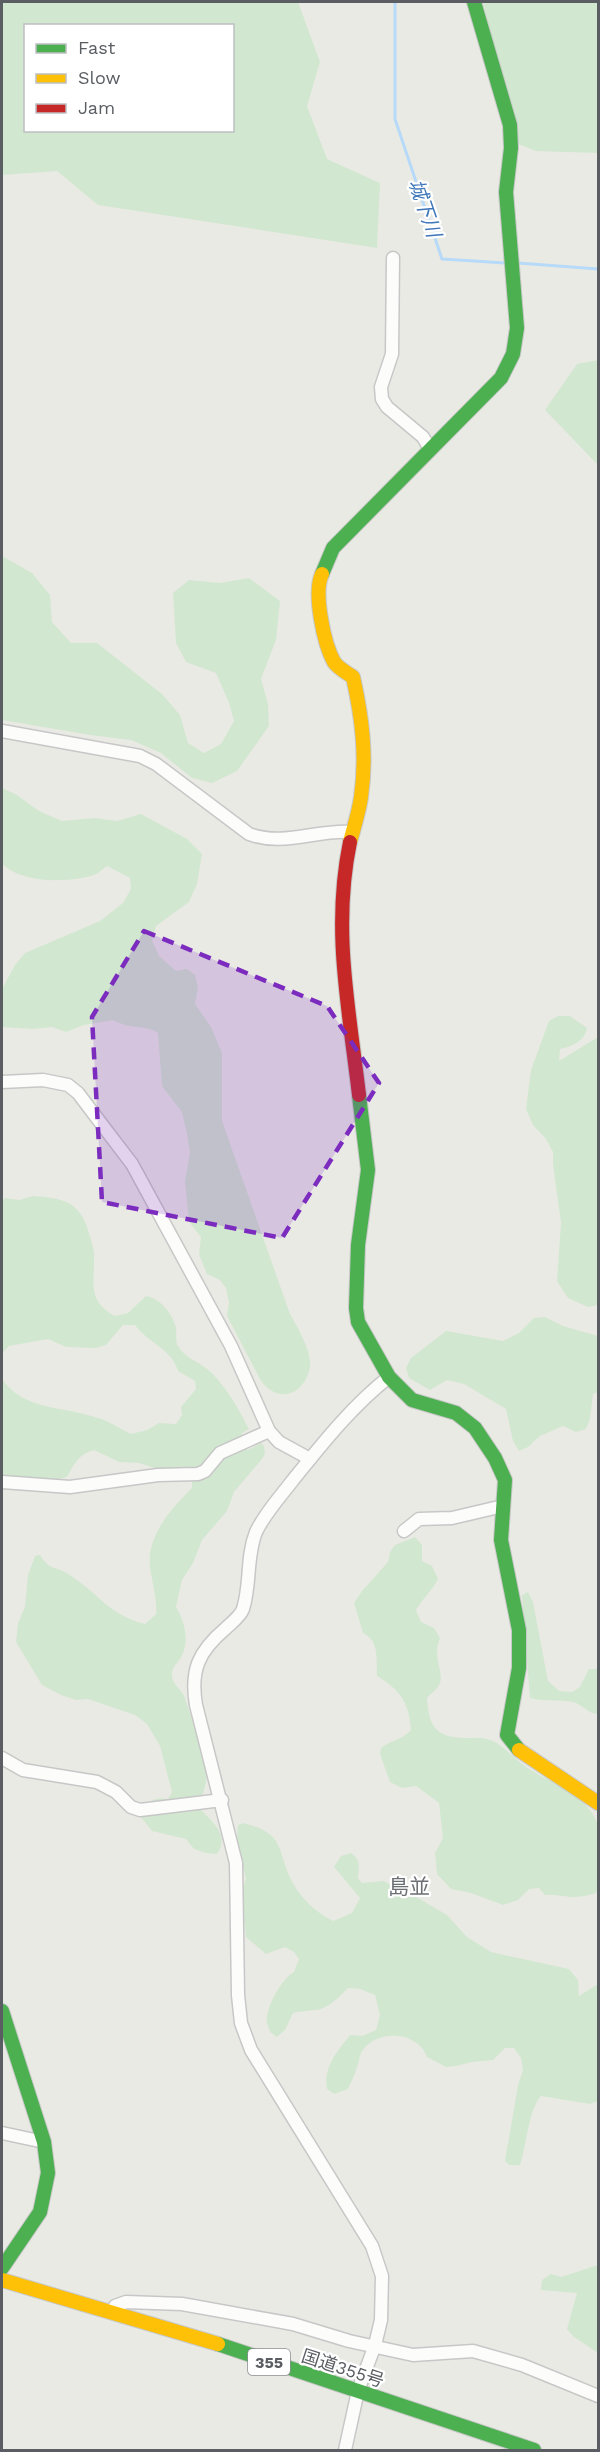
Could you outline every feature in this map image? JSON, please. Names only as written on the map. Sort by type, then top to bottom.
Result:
[{"type":"main road","points":[[474,2],[510,125],[511,148],[506,192],[518,328],[516,346],[510,366],[501,378],[333,548],[319,580],[320,613],[335,664],[353,676],[364,741],[363,790],[352,832],[340,915],[341,944],[368,1170],[358,1245],[356,1308],[363,1334],[389,1377],[412,1400],[456,1413],[475,1428],[495,1458],[505,1480],[501,1540],[519,1630],[519,1668],[507,1734],[516,1749],[598,1803]]},
{"type":"main road","points":[[2,2011],[44,2142],[48,2173],[44,2200],[32,2226],[2,2268]]},
{"type":"main road","name":"国道355号","points":[[2,2280],[112,2311],[534,2451]]},
{"type":"street","points":[[393,258],[392,354],[381,387],[382,399],[387,407],[423,437],[430,449]]},
{"type":"street","points":[[2,731],[140,756],[156,764],[249,834],[259,838],[279,840],[333,831],[352,832]]},
{"type":"street","points":[[2,1082],[43,1080],[68,1085],[78,1093],[132,1164],[231,1346],[269,1431],[279,1442],[310,1459]]},
{"type":"street","points":[[345,2451],[358,2391],[375,2345],[381,2320],[383,2285],[376,2255],[244,2035],[236,1965],[236,1863],[196,1704],[193,1680],[196,1666],[208,1646],[243,1610],[252,1547],[267,1513],[310,1459],[371,1391],[389,1377]]},
{"type":"street","points":[[2,1482],[70,1487],[158,1475],[198,1474],[205,1472],[220,1453],[269,1431]]},
{"type":"street","points":[[404,1531],[419,1519],[452,1518],[503,1506]]},
{"type":"street","points":[[2,1758],[23,1770],[97,1782],[116,1792],[131,1807],[140,1810],[222,1800]]},
{"type":"street","points":[[2,2133],[44,2142]]},
{"type":"street","points":[[112,2311],[115,2306],[126,2302],[182,2304],[262,2317],[349,2341],[413,2355],[473,2351],[493,2355],[555,2377],[598,2396]]},
{"type":"highlighted area","points":[[144,931],[327,1006],[379,1083],[282,1238],[102,1202],[92,1017]]},
{"type":"green space","points":[[2,2],[298,2],[320,62],[307,106],[327,159],[380,183],[377,248],[98,205],[57,171],[2,175]]},
{"type":"green space","points":[[483,2],[598,2],[598,153],[536,151],[518,144]]},
{"type":"green space","points":[[598,360],[598,465],[545,410],[577,364]]},
{"type":"green space","points":[[2,556],[32,573],[50,595],[52,622],[71,643],[97,643],[162,694],[180,715],[188,743],[204,753],[221,744],[234,721],[216,673],[186,662],[176,643],[173,593],[189,580],[220,583],[249,578],[280,601],[276,640],[261,679],[268,704],[269,726],[237,771],[212,783],[192,778],[161,753],[131,740],[2,720]]},
{"type":"green space","points":[[2,788],[17,795],[39,811],[62,821],[95,818],[117,821],[141,814],[187,839],[202,854],[197,884],[189,902],[156,926],[152,941],[159,956],[176,971],[187,969],[195,975],[198,987],[195,1004],[211,1027],[222,1053],[222,1121],[290,1314],[309,1354],[310,1366],[307,1376],[303,1384],[291,1393],[276,1393],[261,1381],[227,1316],[229,1303],[226,1288],[220,1280],[207,1274],[199,1254],[201,1237],[189,1222],[185,1181],[190,1153],[187,1134],[182,1112],[162,1086],[158,1033],[113,1020],[84,1025],[66,1032],[52,1027],[33,1029],[2,1027],[2,989],[15,965],[25,953],[100,921],[123,903],[131,889],[130,878],[107,866],[96,874],[86,877],[60,880],[32,878],[9,870],[2,863]]},
{"type":"green space","points":[[558,1016],[570,1016],[587,1028],[580,1040],[560,1049],[559,1061],[598,1037],[598,1305],[588,1307],[568,1298],[557,1281],[561,1223],[553,1152],[546,1139],[533,1125],[526,1109],[531,1070],[549,1021]]},
{"type":"green space","points":[[33,1196],[62,1200],[81,1214],[93,1247],[93,1282],[100,1304],[115,1316],[128,1313],[146,1296],[161,1303],[169,1312],[176,1328],[178,1346],[187,1356],[213,1375],[241,1413],[249,1429],[242,1433],[242,1445],[248,1450],[261,1443],[264,1446],[265,1454],[262,1459],[234,1492],[227,1511],[202,1540],[193,1563],[182,1580],[176,1607],[184,1624],[186,1643],[181,1658],[173,1669],[172,1678],[185,1698],[205,1759],[207,1777],[200,1809],[215,1824],[221,1835],[221,1847],[217,1854],[194,1849],[186,1839],[152,1831],[140,1816],[150,1802],[168,1799],[172,1792],[160,1746],[147,1724],[135,1715],[88,1699],[76,1700],[42,1685],[16,1642],[18,1623],[25,1607],[28,1575],[35,1556],[40,1555],[50,1566],[70,1575],[122,1615],[145,1624],[156,1614],[156,1599],[150,1569],[152,1544],[160,1526],[192,1488],[192,1480],[139,1463],[119,1462],[94,1450],[81,1457],[67,1477],[48,1482],[2,1484],[2,1379],[11,1389],[33,1402],[98,1418],[131,1434],[147,1430],[159,1423],[176,1424],[182,1415],[181,1407],[196,1389],[195,1381],[178,1371],[171,1357],[135,1325],[123,1325],[106,1345],[96,1348],[66,1347],[48,1339],[9,1346],[2,1353],[2,1201],[5,1198],[19,1200]]},
{"type":"green space","points":[[545,1317],[563,1326],[598,1336],[598,1392],[593,1394],[590,1419],[586,1429],[576,1432],[563,1426],[540,1436],[528,1447],[519,1451],[513,1441],[506,1409],[464,1384],[447,1380],[430,1390],[409,1378],[406,1368],[411,1358],[446,1331],[503,1341],[519,1333],[534,1318]]},
{"type":"green space","points":[[415,1537],[422,1545],[422,1561],[432,1566],[438,1579],[416,1610],[421,1622],[434,1628],[440,1638],[437,1653],[440,1682],[427,1698],[433,1725],[443,1734],[450,1736],[483,1738],[497,1743],[531,1770],[565,1789],[585,1804],[598,1825],[596,1893],[569,1897],[545,1895],[539,1888],[529,1889],[518,1900],[503,1905],[471,1893],[451,1889],[437,1874],[435,1853],[443,1838],[439,1803],[416,1786],[402,1788],[390,1782],[380,1754],[381,1748],[411,1730],[410,1720],[402,1698],[392,1686],[377,1676],[375,1646],[363,1633],[354,1603],[388,1562],[390,1552],[395,1545]]},
{"type":"green space","points":[[528,1592],[533,1602],[548,1681],[559,1691],[572,1692],[580,1687],[589,1669],[598,1669],[598,1714],[573,1702],[530,1698],[522,1595]]},
{"type":"green space","points":[[243,1823],[257,1827],[274,1838],[293,1883],[301,1895],[315,1910],[333,1921],[352,1913],[360,1898],[334,1867],[341,1856],[351,1853],[358,1861],[358,1878],[362,1883],[383,1881],[418,1898],[447,1915],[467,1937],[491,1952],[569,1969],[578,1980],[579,1996],[598,1984],[598,2101],[590,2104],[541,2096],[530,2119],[520,2165],[509,2165],[505,2161],[518,2085],[523,2070],[521,2058],[514,2048],[505,2048],[493,2060],[446,2067],[427,2057],[415,2042],[406,2038],[386,2036],[367,2045],[361,2053],[348,2089],[334,2094],[327,2089],[329,2067],[350,2035],[362,2036],[376,2030],[380,2015],[375,1995],[360,1989],[348,1988],[334,2002],[325,2007],[293,2013],[285,2030],[277,2037],[271,2033],[267,2020],[270,2005],[280,1986],[294,1972],[299,1959],[294,1952],[285,1947],[266,1954],[246,1937],[241,1893],[246,1879],[237,1839],[238,1825]]},
{"type":"green space","points":[[598,2265],[598,2353],[574,2337],[567,2329],[577,2293],[541,2290],[542,2280],[551,2274],[561,2277]]},
{"type":"waterway","name":"城下川","points":[[395,2],[395,119],[442,259],[505,263]]},
{"type":"waterway","name":"城下川","points":[[518,263],[598,269]]},
{"type":"traffic: fast","points":[[322,574],[333,548],[501,378],[513,354],[517,328],[506,192],[511,148],[510,125],[474,2]]},
{"type":"traffic: fast","points":[[359,1095],[368,1170],[358,1245],[356,1308],[358,1322],[389,1377],[412,1400],[456,1413],[475,1428],[495,1458],[505,1480],[501,1540],[519,1630],[519,1668],[507,1735],[519,1750]]},
{"type":"traffic: fast","points":[[2,2011],[44,2142],[48,2173],[40,2212],[2,2268]]},
{"type":"traffic: fast","points":[[218,2344],[534,2450]]},
{"type":"traffic: slow","points":[[322,574],[319,605],[323,631],[334,662],[353,677],[363,737],[363,782],[358,814],[350,842]]},
{"type":"traffic: slow","points":[[519,1750],[598,1803]]},
{"type":"traffic: slow","points":[[2,2280],[218,2344]]},
{"type":"traffic: jam","points":[[350,842],[342,906],[342,937],[359,1095]]},
{"type":"district","name":"島並","points":[[409,1886]]}]
